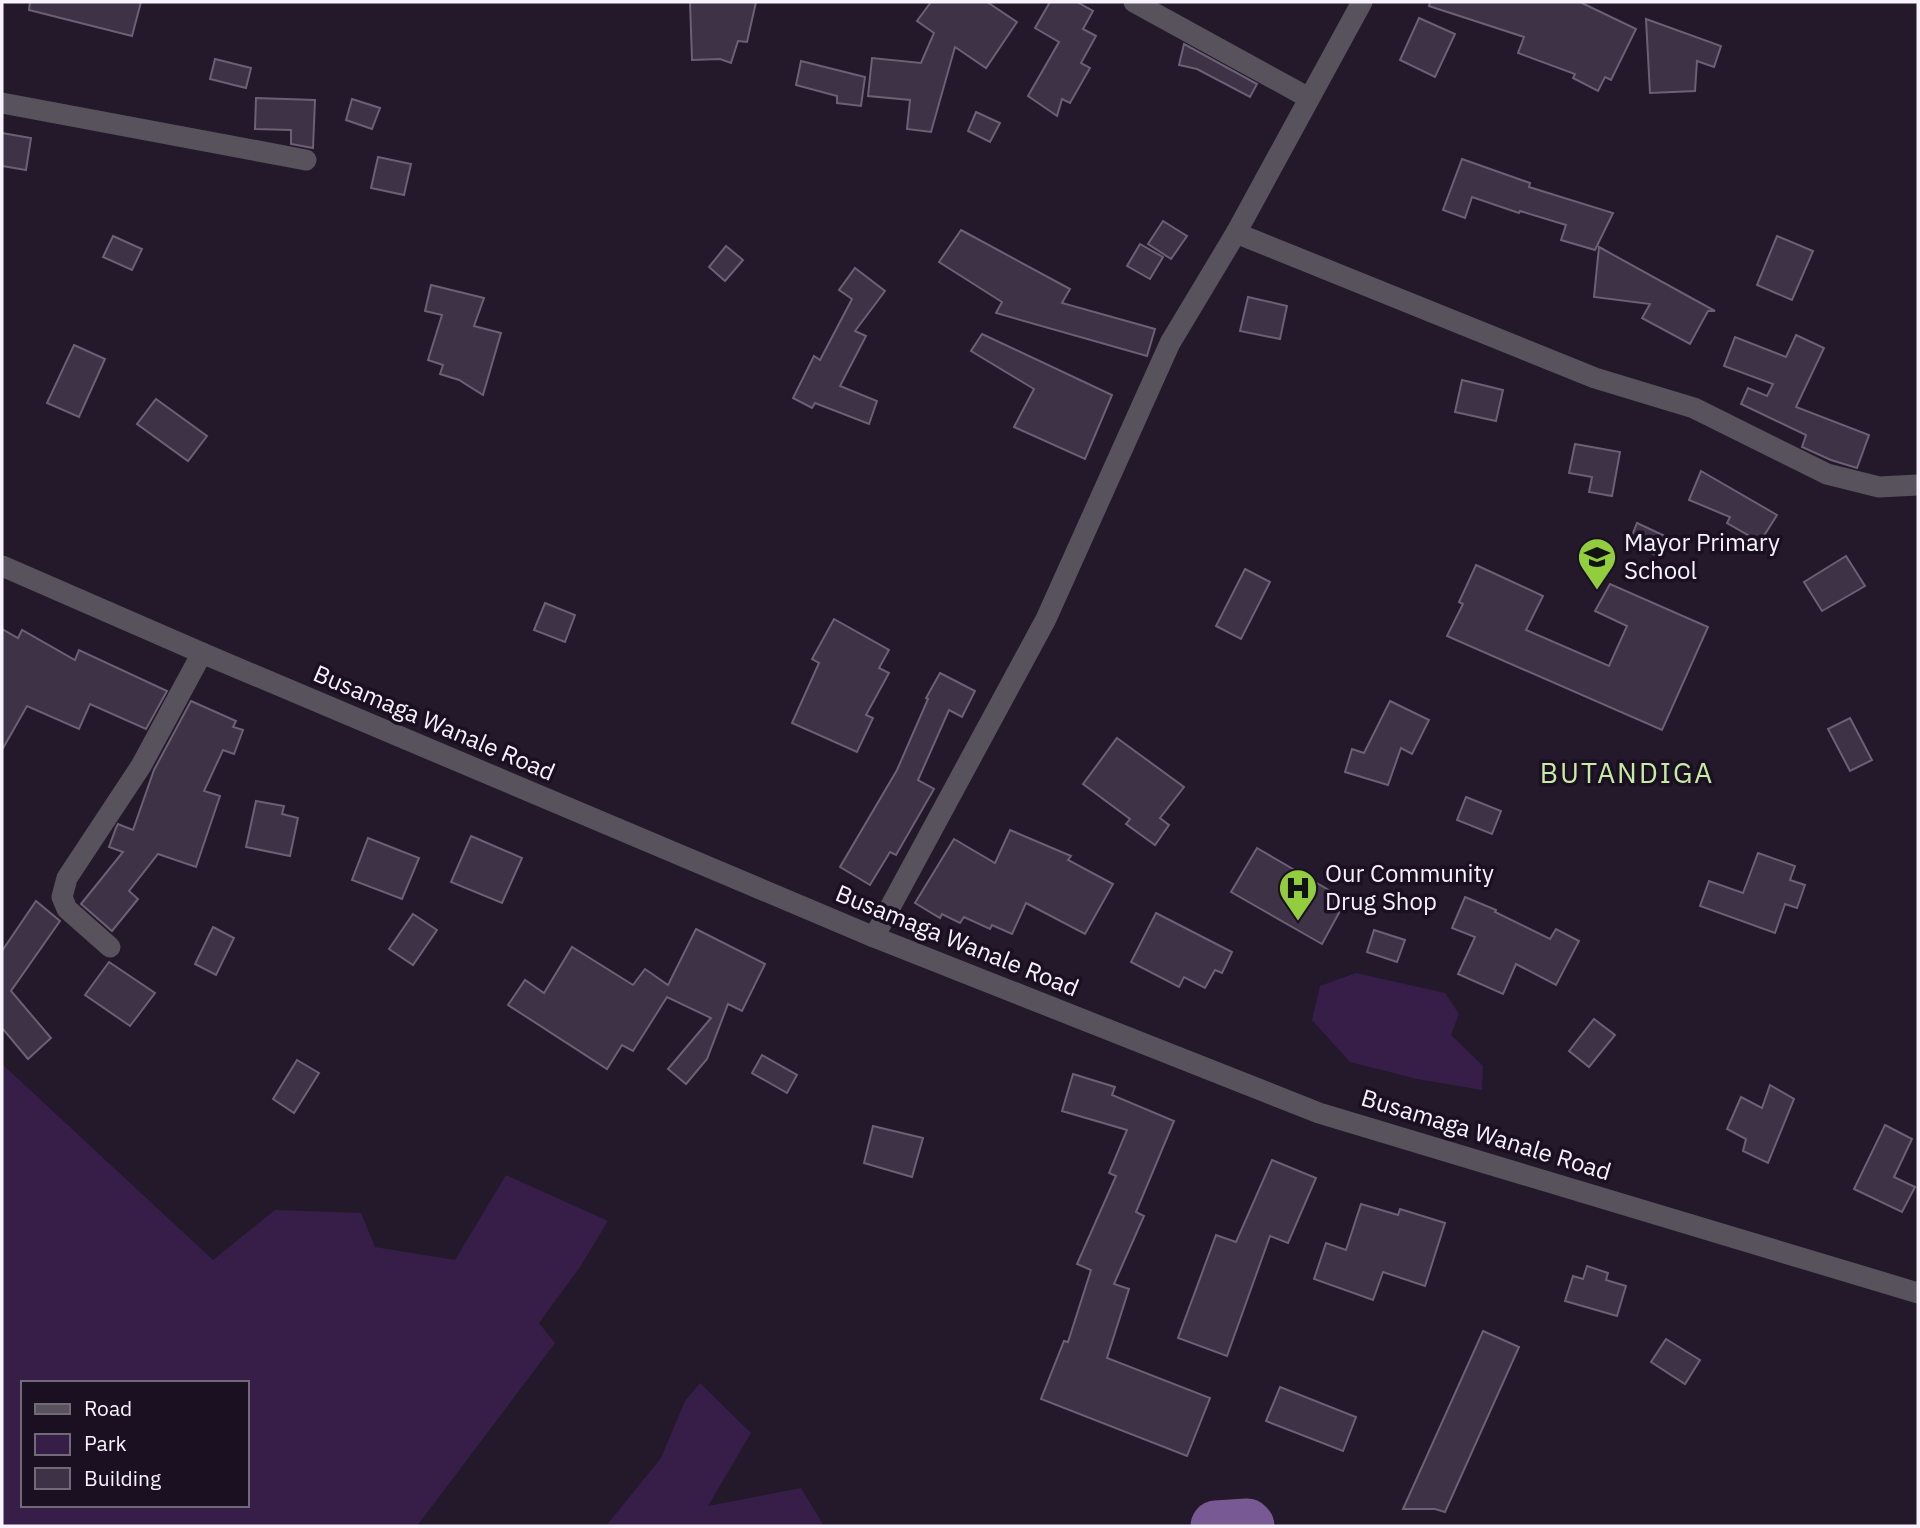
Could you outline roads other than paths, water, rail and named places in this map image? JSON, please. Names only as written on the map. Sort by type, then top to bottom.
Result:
[{"type":"street","points":[[1134,2],[1309,98]]},
{"type":"street","points":[[874,937],[1046,619],[1170,342],[1236,233],[1362,2]]},
{"type":"street","points":[[2,103],[306,160]]},
{"type":"street","points":[[1236,233],[1595,378],[1694,408],[1828,474],[1879,487],[1918,485]]},
{"type":"street","name":"Busamaga Wanale Road","points":[[2,566],[874,937],[1319,1112],[1918,1293]]},
{"type":"street","points":[[110,947],[67,909],[62,897],[67,878],[141,766],[202,653]]},
{"type":"waterway","points":[[1216,1526],[1249,1526]]},
{"type":"place","name":"Mayor Primary School","points":[[1597,591]]},
{"type":"place","name":"Our Community Drug Shop","points":[[1298,922]]},
{"type":"district","name":"BUTANDIGA","points":[[1627,773]]}]
